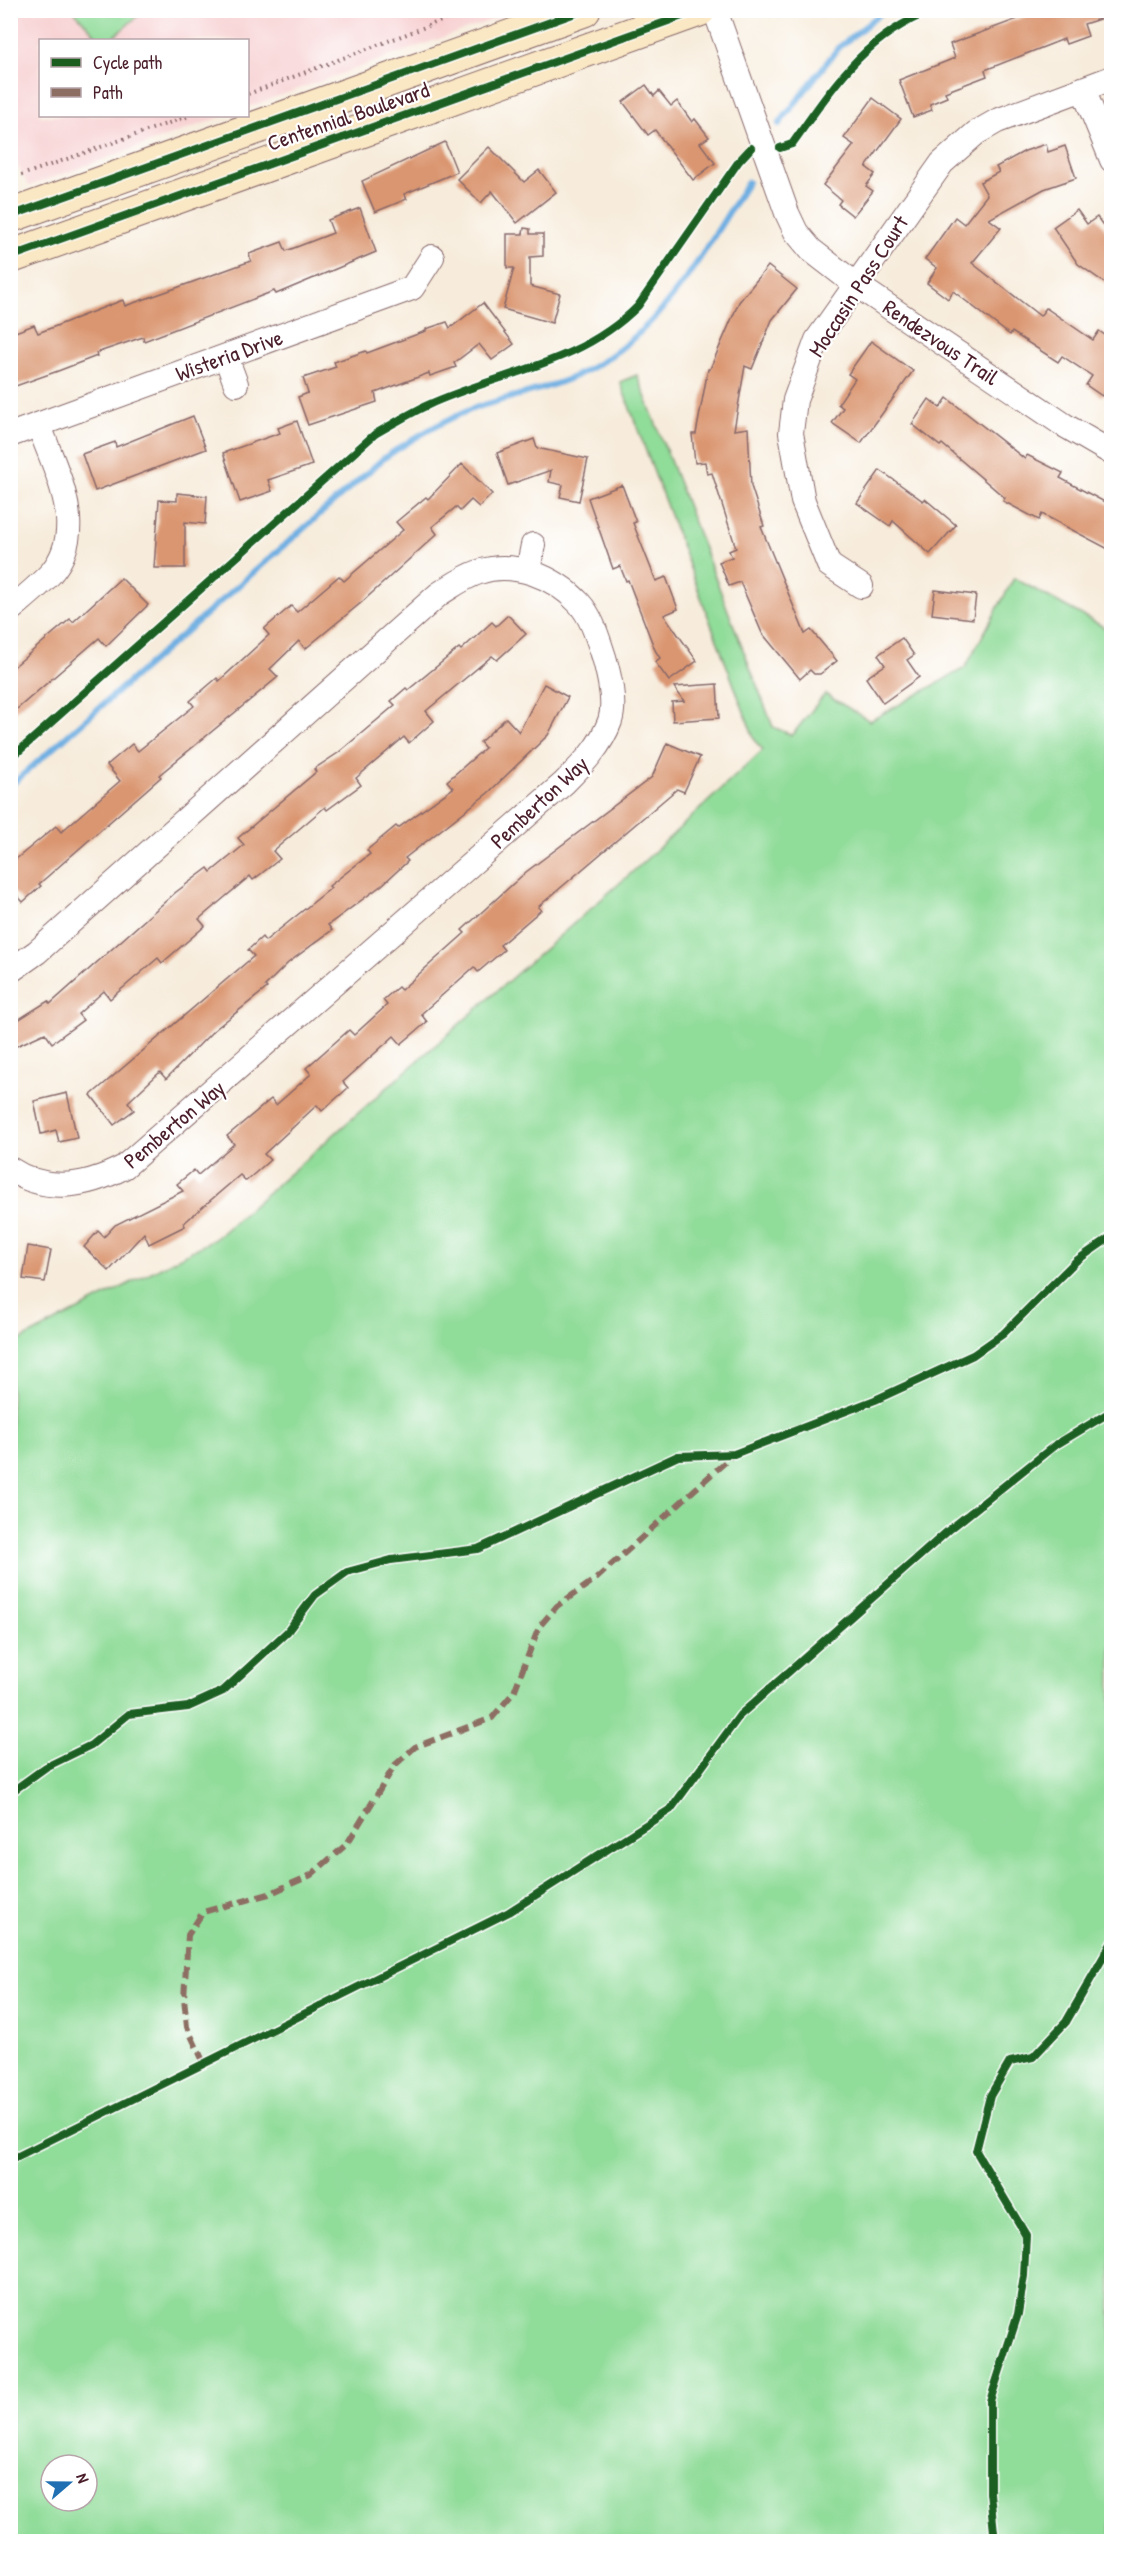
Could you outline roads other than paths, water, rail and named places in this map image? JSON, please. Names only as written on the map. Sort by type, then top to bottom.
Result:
[{"type":"main road","name":"Centennial Boulevard","points":[[10,216],[584,10]]},
{"type":"main road","name":"Centennial Boulevard","points":[[10,256],[699,10]]},
{"type":"street","name":"Rendezvous Trail","points":[[715,10],[787,213],[796,232],[811,250],[855,284],[1064,425],[1112,453]]},
{"type":"street","name":"Moccasin Pass Court","points":[[861,586],[829,565],[803,501],[791,433],[795,400],[818,340],[855,284],[942,164],[957,149],[997,121],[1112,78]]},
{"type":"street","points":[[1083,89],[1112,160]]},
{"type":"street","name":"Wisteria Drive","points":[[10,435],[412,288],[432,257]]},
{"type":"street","points":[[226,357],[237,384]]},
{"type":"street","points":[[10,610],[51,573],[62,558],[68,541],[70,521],[66,503],[39,425]]},
{"type":"street","points":[[528,570],[533,545]]},
{"type":"street","name":"Pemberton Way","points":[[10,971],[37,952],[439,594],[481,571],[528,570],[553,582],[579,603],[591,623],[607,668],[617,720],[586,761],[564,783],[145,1152],[124,1167],[84,1184],[37,1190],[10,1169]]},
{"type":"waterway","points":[[779,124],[838,48],[885,10]]},
{"type":"waterway","points":[[10,786],[384,458],[451,418],[487,404],[571,378],[602,362],[629,342],[674,294],[694,267],[748,182]]}]
